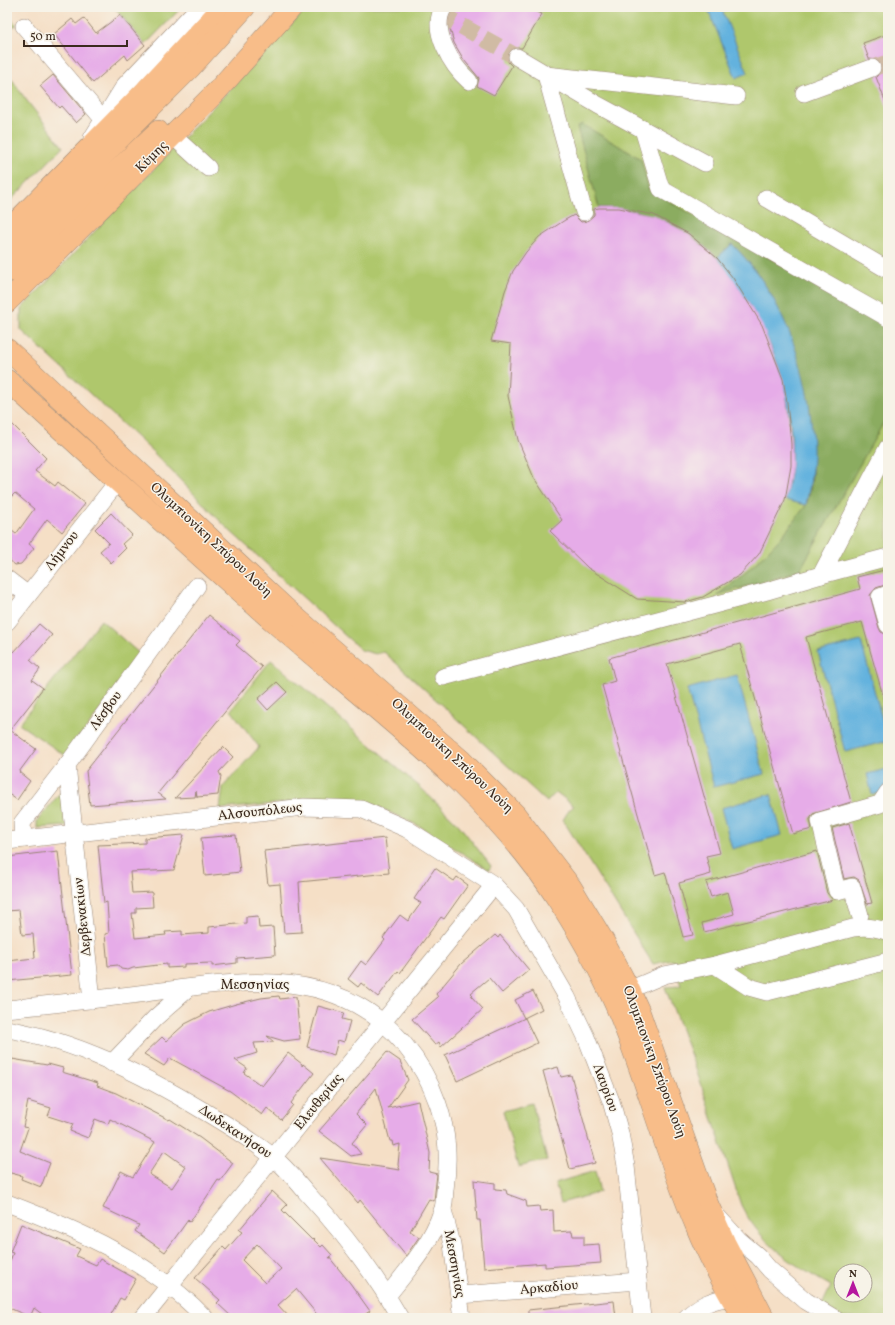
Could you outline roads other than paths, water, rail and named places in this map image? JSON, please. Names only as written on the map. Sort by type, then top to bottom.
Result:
[{"type":"main road","points":[[7,231],[146,90],[223,7]]},
{"type":"main road","points":[[7,251],[191,67],[245,7]]},
{"type":"main road","name":"Κύμης","points":[[11,271],[209,82],[278,7]]},
{"type":"main road","name":"Κύμης","points":[[7,302],[217,91],[292,7]]},
{"type":"main road","name":"Ολυμπιονίκη Σπύρου Λούη","points":[[7,349],[278,602],[427,728],[495,793],[527,828],[571,887],[620,993],[696,1227],[743,1318]]},
{"type":"main road","name":"Ολυμπιονίκη Σπύρου Λούη","points":[[8,383],[274,622],[439,764],[502,827],[523,851],[556,897],[580,937],[620,993],[639,1011],[706,1200],[722,1236],[764,1318]]},
{"type":"street","points":[[82,154],[125,85],[199,7]]},
{"type":"street","points":[[437,9],[441,36],[447,54],[458,71],[469,82]]},
{"type":"street","points":[[24,26],[103,119]]},
{"type":"street","points":[[517,57],[546,75],[705,163]]},
{"type":"street","points":[[804,93],[872,68]]},
{"type":"street","points":[[546,75],[736,96]]},
{"type":"street","points":[[546,75],[584,212]]},
{"type":"street","points":[[643,129],[661,188],[888,318]]},
{"type":"street","points":[[173,136],[208,168]]},
{"type":"street","points":[[766,198],[888,270]]},
{"type":"street","points":[[821,575],[888,447]]},
{"type":"street","name":"Λήμνου","points":[[7,622],[118,481]]},
{"type":"street","points":[[443,677],[767,591],[888,557]]},
{"type":"street","points":[[7,579],[28,595]]},
{"type":"street","name":"Λέσβου","points":[[15,840],[22,823],[67,765],[197,586]]},
{"type":"street","points":[[888,594],[880,596],[888,625]]},
{"type":"street","name":"Δερβενακίων","points":[[67,765],[92,1000]]},
{"type":"street","points":[[860,915],[852,887],[837,891],[820,821],[880,804],[888,792]]},
{"type":"street","name":"Αλσουπόλεως","points":[[15,840],[304,807],[361,809],[407,829],[494,885]]},
{"type":"street","name":"Ελευθερίας","points":[[143,1318],[494,885]]},
{"type":"street","name":"Λαυρίου","points":[[494,885],[516,909],[567,997],[586,1036],[611,1101],[620,1133],[626,1166],[642,1318]]},
{"type":"street","points":[[620,993],[664,975],[715,965],[853,928],[864,926],[877,928],[888,932]]},
{"type":"street","points":[[715,965],[749,987],[767,992],[888,961]]},
{"type":"street","name":"Μεσσηνίας","points":[[7,1009],[252,982],[300,986],[346,998],[369,1010],[394,1031],[421,1066],[434,1091],[441,1113],[448,1160],[443,1210],[452,1244],[462,1318]]},
{"type":"street","points":[[112,1063],[155,1018],[188,988]]},
{"type":"street","name":"Δωδεκανήσου","points":[[7,1029],[80,1050],[112,1063],[175,1094],[226,1124],[274,1157],[349,1240],[388,1296],[400,1318]]},
{"type":"street","points":[[706,1200],[728,1228],[758,1256],[770,1270],[806,1301],[834,1318]]},
{"type":"street","points":[[7,1203],[80,1234],[134,1261],[170,1285],[205,1318]]},
{"type":"street","name":"Μεσσηνίας","points":[[388,1296],[420,1252],[443,1210]]},
{"type":"street","points":[[746,1283],[770,1270]]},
{"type":"street","name":"Αρκαδίου","points":[[460,1295],[638,1281]]},
{"type":"street","points":[[686,1318],[696,1308],[708,1301],[731,1297]]},
{"type":"water","points":[[707,7],[721,7],[748,73],[736,78]]},
{"type":"water","points":[[732,244],[750,264],[780,311],[791,336],[800,363],[811,417],[813,445],[812,468],[806,505],[785,500],[791,465],[791,435],[788,407],[774,354],[763,329],[750,305],[717,258]]},
{"type":"water","points":[[861,641],[888,741],[845,752],[818,652]]},
{"type":"water","points":[[737,675],[764,774],[714,787],[687,689]]},
{"type":"water","points":[[887,769],[888,791],[872,795],[867,774]]},
{"type":"water","points":[[771,794],[782,835],[732,849],[721,808]]},
{"type":"tunnel","points":[[440,14],[517,57]]},
{"type":"tunnel","points":[[872,68],[888,63]]}]
